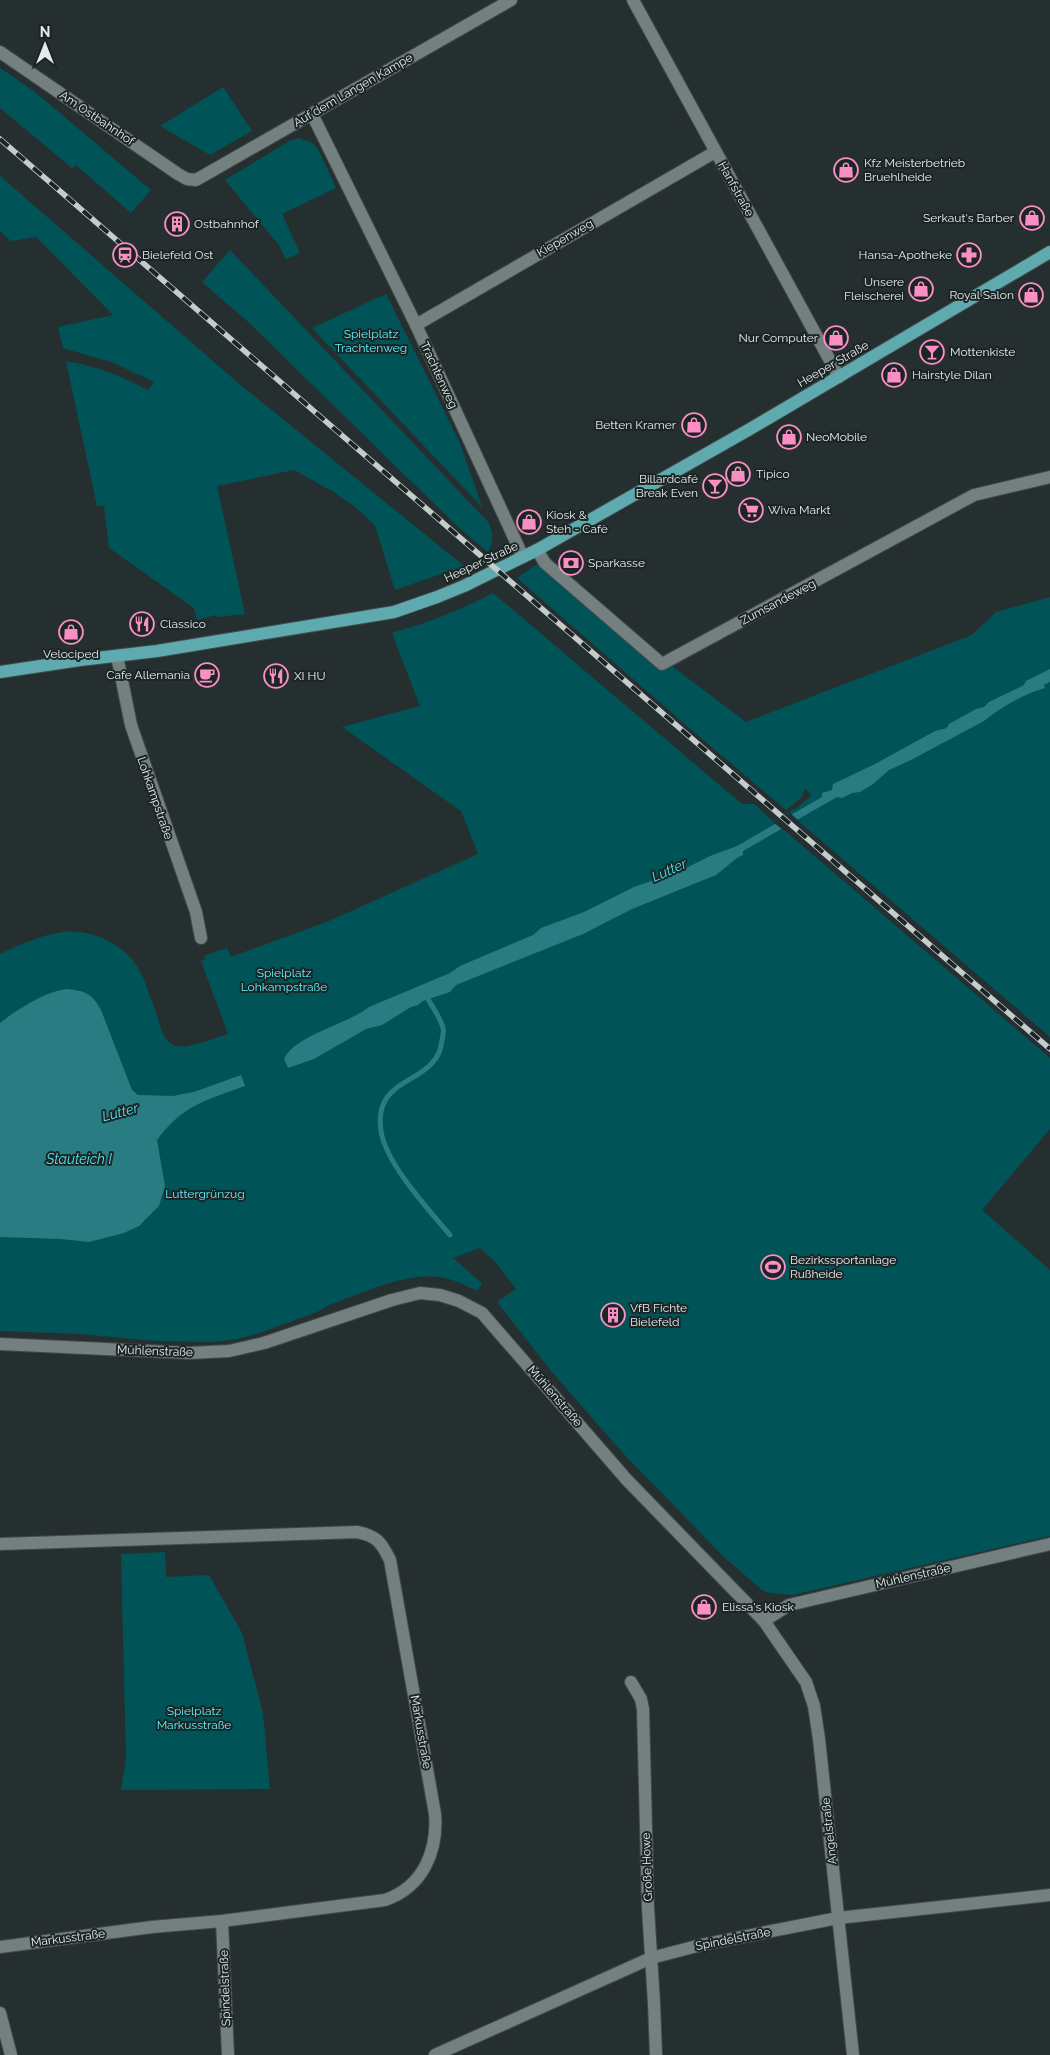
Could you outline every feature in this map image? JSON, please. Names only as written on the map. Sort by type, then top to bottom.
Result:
[{"type":"main road","name":"Heeper Straße","points":[[0,672],[117,656],[396,611],[464,586],[523,558],[839,377],[1050,252]]},
{"type":"street","name":"Auf dem Langen Kampe","points":[[196,180],[511,0]]},
{"type":"street","name":"Hanfstraße","points":[[633,0],[839,377]]},
{"type":"street","name":"Am Ostbahnhof","points":[[0,52],[178,174],[187,179],[196,180]]},
{"type":"street","name":"Trachtenweg","points":[[312,114],[416,325],[523,558]]},
{"type":"street","name":"Kiepenweg","points":[[416,325],[715,152]]},
{"type":"street","name":"Zumsandeweg","points":[[537,550],[545,564],[662,664],[974,495],[1050,477]]},
{"type":"street","name":"Lohkampstraße","points":[[117,656],[131,725],[196,912],[201,938]]},
{"type":"street","name":"Mühlenstraße","points":[[0,1344],[190,1352],[228,1351],[272,1341],[408,1295],[440,1295],[460,1300],[482,1313],[627,1480],[764,1621],[789,1605],[1050,1544]]},
{"type":"street","name":"Markusstraße","points":[[0,1544],[356,1532],[370,1535],[382,1544],[390,1560],[435,1814],[436,1829],[433,1850],[413,1883],[394,1897],[385,1900],[0,1947]]},
{"type":"street","name":"Angelstraße","points":[[764,1621],[806,1682],[814,1706],[820,1739],[854,2055]]},
{"type":"street","name":"Große Howe","points":[[631,1682],[642,1699],[643,1709],[648,1908],[656,2055]]},
{"type":"street","name":"Spindelstraße","points":[[435,2055],[651,1958],[701,1944],[838,1918],[1050,1895]]},
{"type":"street","name":"Spindelstraße","points":[[222,1921],[228,2055]]},
{"type":"street","points":[[0,2013],[11,2055]]},
{"type":"green space","points":[[0,68],[35,92],[151,190],[131,213],[76,165],[72,168],[0,108]]},
{"type":"green space","points":[[223,87],[252,131],[210,155],[160,126]]},
{"type":"green space","points":[[299,138],[314,144],[336,188],[282,214],[300,253],[286,259],[278,244],[225,180],[291,140]]},
{"type":"green space","points":[[0,176],[237,382],[464,566],[395,590],[375,525],[354,506],[332,491],[294,470],[217,486],[245,614],[216,617],[216,615],[197,620],[194,608],[109,548],[104,506],[97,506],[66,361],[108,372],[148,390],[154,382],[114,363],[63,348],[58,327],[113,315],[36,237],[11,241],[0,231]]},
{"type":"green space","points":[[230,250],[489,523],[492,538],[488,552],[455,524],[246,320],[202,282]]},
{"type":"green space","name":"Spielplatz Trachtenweg","points":[[386,294],[460,443],[482,507],[312,328]]},
{"type":"green space","points":[[537,564],[659,670],[669,664],[746,722],[972,635],[996,612],[1050,597],[1050,1037],[796,819],[821,805],[776,823],[1050,1058],[1050,1129],[982,1210],[1050,1270],[1050,1536],[792,1595],[770,1593],[762,1590],[723,1556],[621,1451],[552,1372],[497,1302],[516,1289],[496,1263],[480,1248],[453,1258],[482,1283],[477,1291],[459,1282],[440,1277],[412,1278],[368,1290],[327,1306],[317,1312],[263,1332],[237,1339],[213,1342],[155,1341],[79,1334],[0,1331],[0,954],[39,937],[56,933],[85,933],[105,940],[123,951],[137,966],[166,1039],[173,1045],[192,1045],[228,1034],[201,961],[205,960],[204,956],[227,948],[231,957],[329,921],[478,854],[461,811],[342,727],[420,706],[392,633],[444,616],[493,593],[742,804],[754,804],[773,821],[798,807],[812,795],[805,789],[801,798],[786,810],[517,578]]},
{"type":"green space","name":"Spielplatz Markusstraße","points":[[165,1552],[166,1577],[209,1575],[242,1633],[263,1713],[270,1789],[121,1790],[126,1758],[121,1554]]},
{"type":"water","points":[[1050,669],[1050,682],[1044,685],[1045,688],[1013,702],[984,721],[889,770],[860,792],[852,793],[842,798],[837,797],[743,851],[743,855],[716,875],[632,909],[583,934],[456,985],[450,992],[423,1001],[382,1025],[366,1029],[314,1059],[288,1068],[284,1059],[299,1043],[310,1037],[369,1007],[533,935],[541,928],[584,912],[634,887],[680,871],[710,856],[737,846],[822,797],[822,793],[832,790],[833,784],[875,764],[935,731],[947,728],[949,724],[976,709],[984,707],[989,702],[1024,685],[1026,681]]},
{"type":"water","name":"Stauteich I","points":[[67,989],[87,994],[98,1004],[132,1090],[138,1095],[173,1096],[194,1092],[241,1075],[245,1086],[207,1100],[186,1111],[157,1140],[165,1186],[159,1206],[139,1226],[124,1233],[89,1242],[0,1237],[0,1023],[40,997]]},
{"type":"pier","points":[[789,812],[798,820],[783,830],[773,822]]},
{"type":"waterway","points":[[425,994],[438,1015],[443,1028],[439,1053],[425,1070],[396,1088],[389,1095],[381,1111],[381,1131],[391,1158],[399,1172],[450,1235]]},
{"type":"railway","points":[[0,139],[1050,1049]]},
{"type":"place","name":"Kfz Meisterbetrieb Bruehlheide","points":[[846,170]]},
{"type":"place","name":"Serkaut's Barber","points":[[1032,218]]},
{"type":"place","name":"Ostbahnhof","points":[[177,224]]},
{"type":"place","name":"Bielefeld Ost","points":[[125,255]]},
{"type":"place","name":"Hansa-Apotheke","points":[[969,255]]},
{"type":"place","name":"Unsere Fleischerei","points":[[921,289]]},
{"type":"place","name":"Royal Salon","points":[[1031,295]]},
{"type":"place","name":"Nur Computer","points":[[836,338]]},
{"type":"place","name":"Mottenkiste","points":[[932,352]]},
{"type":"place","name":"Hairstyle Dilan","points":[[894,375]]},
{"type":"place","name":"Betten Kramer","points":[[694,425]]},
{"type":"place","name":"NeoMobile","points":[[789,437]]},
{"type":"place","name":"Tipico","points":[[738,474]]},
{"type":"place","name":"Billardcafé Break Even","points":[[715,486]]},
{"type":"place","name":"Wiva Markt","points":[[751,510]]},
{"type":"place","name":"Kiosk & Steh - Cafè","points":[[529,522]]},
{"type":"place","name":"Sparkasse","points":[[571,563]]},
{"type":"place","name":"Classico","points":[[142,624]]},
{"type":"place","name":"Velociped","points":[[71,632]]},
{"type":"place","name":"Cafe Allemania","points":[[207,675]]},
{"type":"place","name":"XI HU","points":[[276,676]]},
{"type":"place","name":"Bezirkssportanlage Rußheide","points":[[773,1267]]},
{"type":"place","name":"VfB Fichte Bielefeld","points":[[613,1315]]},
{"type":"place","name":"Elissa's Kiosk","points":[[704,1607]]},
{"type":"water label","name":"Lutter","points":[[669,870]]},
{"type":"water label","name":"Lutter","points":[[120,1112]]},
{"type":"park label","name":"Spielplatz Lohkampstraße","points":[[284,980]]},
{"type":"park label","name":"Luttergrünzug","points":[[205,1194]]}]
